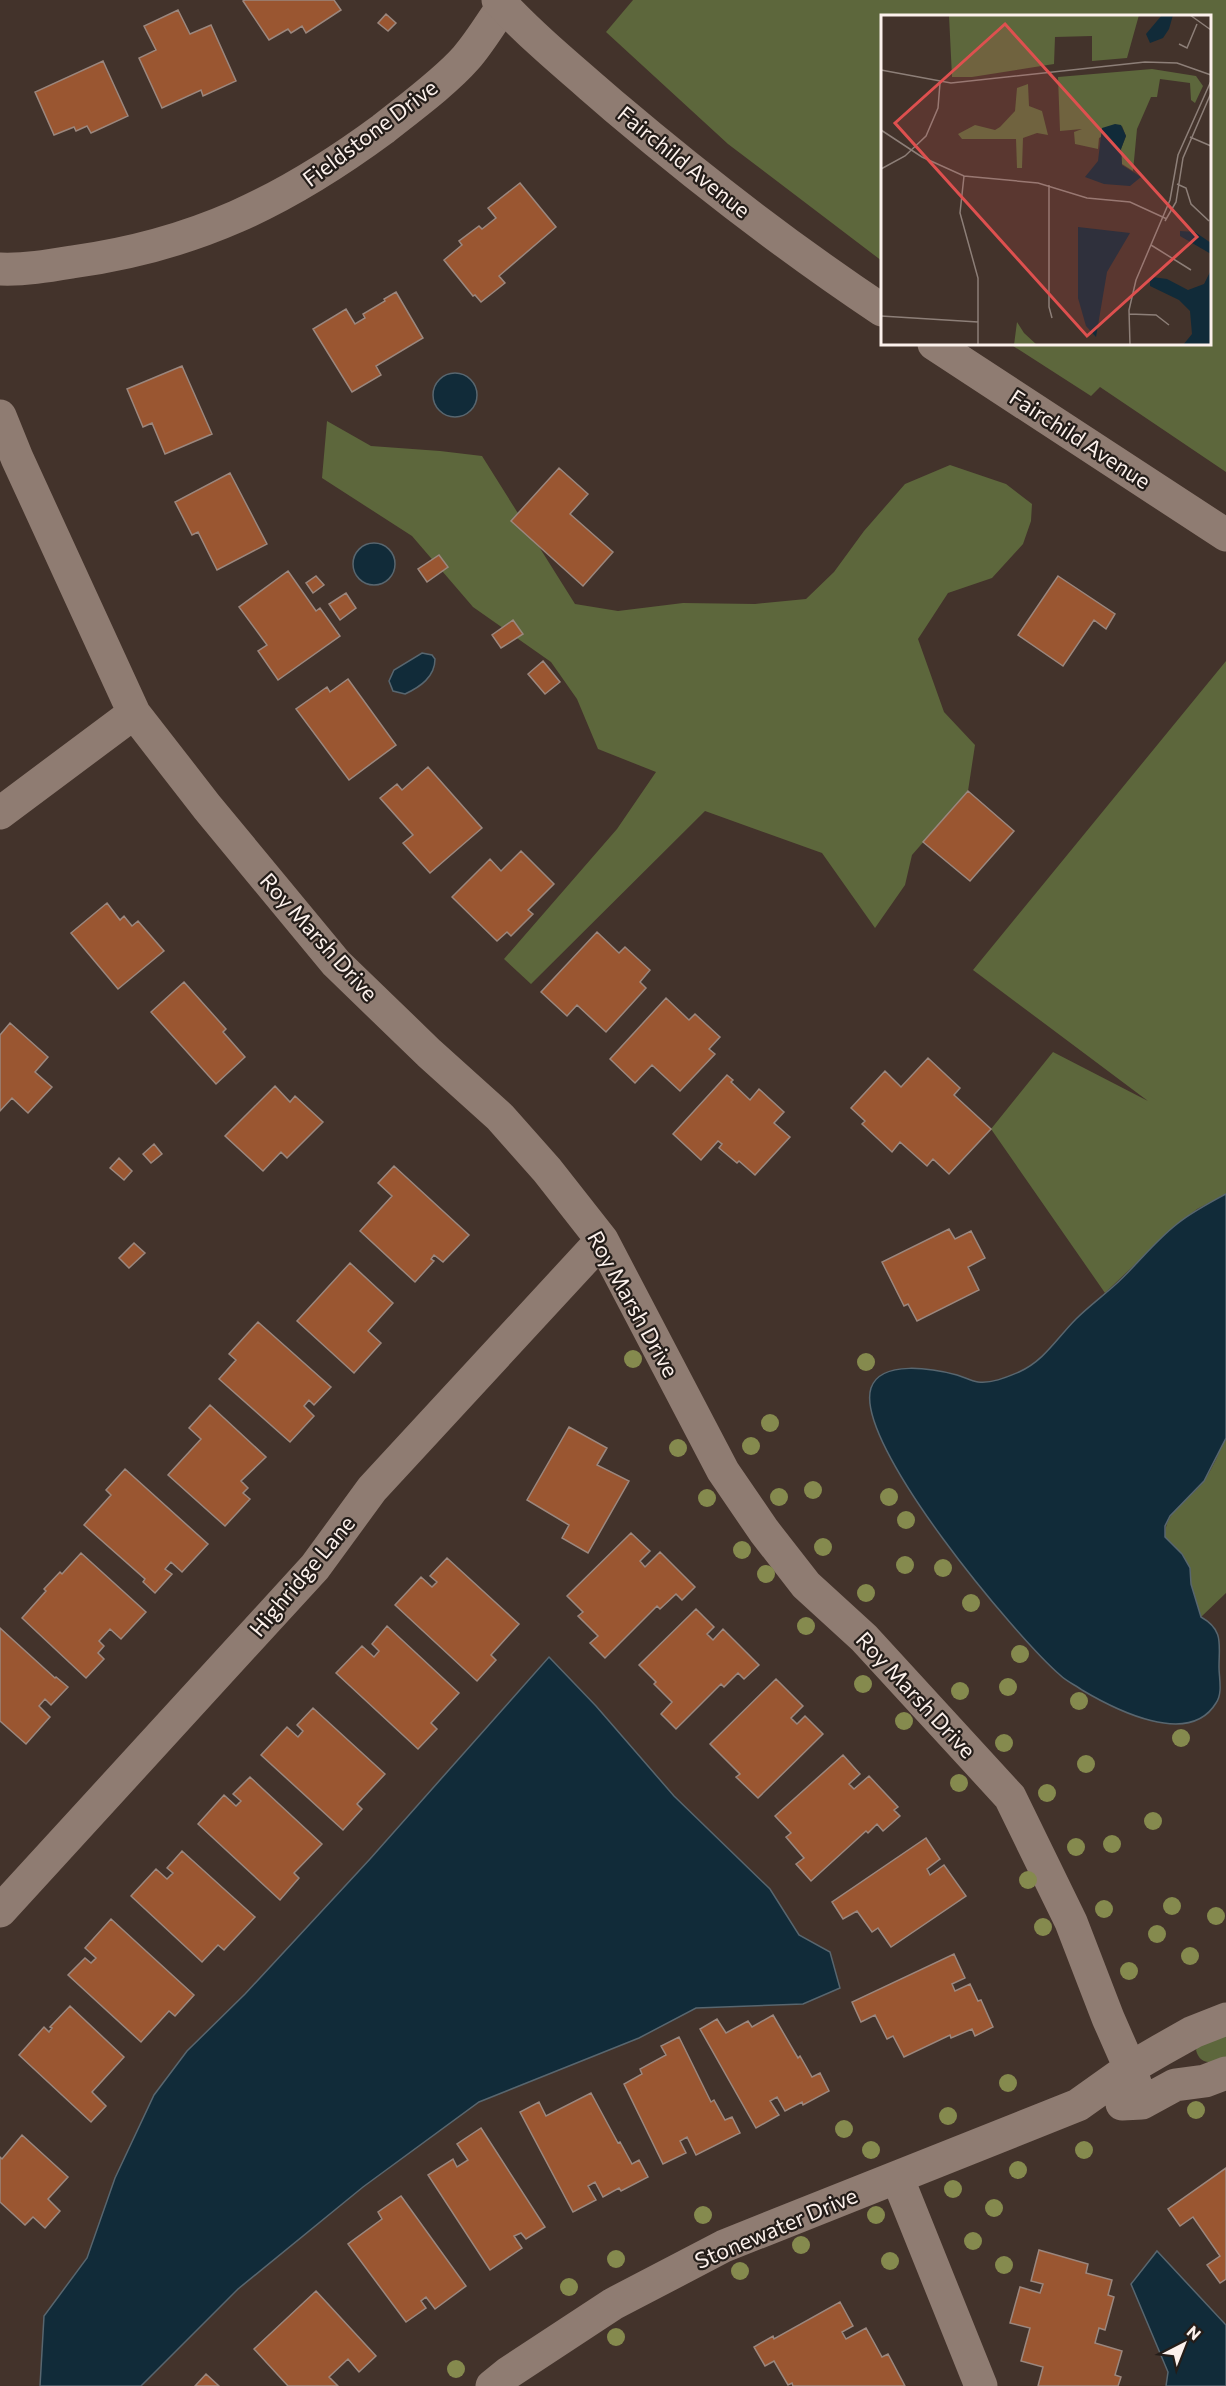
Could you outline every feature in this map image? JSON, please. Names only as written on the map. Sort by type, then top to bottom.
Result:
[{"type":"street","name":"Fieldstone Drive","points":[[0,269],[18,270],[121,255],[151,247],[232,220],[294,189],[347,155],[407,111],[466,58],[500,3]]},
{"type":"street","name":"Fairchild Avenue","points":[[500,3],[569,67],[684,165],[816,264],[881,309]]},
{"type":"street","name":"Fairchild Avenue","points":[[936,345],[1226,535]]},
{"type":"street","name":"Roy Marsh Drive","points":[[0,416],[134,713],[207,807],[336,963],[429,1053],[500,1117],[547,1170],[602,1240],[723,1471],[764,1531],[806,1585],[864,1638],[1010,1797],[1071,1922],[1142,2103]]},
{"type":"street","points":[[0,813],[134,713]]},
{"type":"street","name":"Highridge Lane","points":[[0,1911],[315,1567],[372,1489],[602,1240]]},
{"type":"street","name":"Stonewater Drive","points":[[492,2386],[613,2304],[724,2246],[1078,2105],[1130,2068],[1193,2032],[1226,2019]]},
{"type":"street","name":"Stonewater Drive","points":[[1078,2105],[1142,2103],[1175,2085],[1206,2081],[1226,2073]]},
{"type":"street","points":[[897,2177],[981,2386]]},
{"type":"green space","points":[[633,0],[1226,0],[1226,472],[1100,387],[1091,396],[1012,345],[1211,345],[1211,15],[881,15],[881,260],[728,144],[606,32]]},
{"type":"green space","points":[[327,421],[371,446],[482,456],[575,604],[618,611],[683,603],[755,604],[806,599],[834,572],[864,531],[905,484],[950,465],[1006,484],[1032,504],[1031,521],[1023,544],[992,578],[948,593],[918,639],[944,712],[975,745],[968,791],[912,855],[905,885],[875,928],[822,853],[705,811],[531,984],[504,959],[617,829],[656,772],[598,749],[577,699],[551,662],[473,607],[412,536],[322,478]]},
{"type":"green space","points":[[1226,661],[1226,1194],[1197,1209],[1175,1226],[1105,1293],[991,1129],[1053,1052],[1148,1101],[973,970]]},
{"type":"green space","points":[[1226,1438],[1226,1593],[1201,1617],[1191,1584],[1190,1568],[1182,1554],[1165,1537],[1166,1528],[1173,1513],[1204,1481]]},
{"type":"green space","points":[[1226,2032],[1226,2059],[1208,2062],[1201,2059],[1196,2050],[1199,2044]]},
{"type":"water","points":[[455,373],[470,380],[477,395],[470,410],[455,417],[440,410],[433,395],[440,380]]},
{"type":"water","points":[[374,543],[382,544],[389,549],[394,556],[394,572],[389,579],[382,584],[374,585],[366,584],[359,579],[354,572],[353,564],[354,556],[359,549],[366,544]]},
{"type":"water","points":[[422,653],[432,655],[435,659],[429,676],[421,685],[405,694],[393,691],[389,681],[394,670]]},
{"type":"water","points":[[1226,1194],[1226,1438],[1204,1481],[1170,1516],[1165,1526],[1165,1537],[1182,1554],[1190,1568],[1191,1584],[1201,1617],[1217,1632],[1220,1690],[1216,1703],[1204,1716],[1188,1723],[1170,1724],[1131,1714],[1096,1698],[1068,1681],[1010,1622],[943,1538],[887,1451],[872,1415],[871,1388],[885,1373],[909,1368],[935,1370],[983,1382],[994,1381],[1019,1372],[1036,1362],[1076,1319],[1124,1277],[1169,1231]]},
{"type":"water","points":[[549,1657],[596,1706],[674,1796],[770,1889],[799,1935],[830,1952],[840,1988],[803,2004],[696,2008],[639,2038],[479,2102],[363,2187],[238,2289],[141,2386],[40,2386],[44,2316],[87,2258],[115,2178],[154,2095],[187,2051],[245,1994],[370,1859]]},
{"type":"water","points":[[1157,2251],[1226,2325],[1226,2386],[1166,2386],[1168,2372],[1131,2284]]},
{"type":"building","points":[[334,0],[341,10],[306,33],[302,26],[291,33],[288,29],[269,40],[243,1]]},
{"type":"building","points":[[178,10],[190,34],[211,25],[236,81],[203,96],[201,90],[162,108],[139,58],[156,50],[144,26]]},
{"type":"building","points":[[386,14],[396,23],[388,31],[378,23]]},
{"type":"building","points":[[103,61],[128,116],[91,133],[87,126],[76,131],[74,127],[54,135],[35,92]]},
{"type":"building","points":[[520,183],[556,227],[499,276],[505,283],[481,302],[475,295],[473,296],[444,260],[462,245],[459,241],[479,226],[482,229],[496,218],[488,208]]},
{"type":"building","points":[[396,292],[423,338],[376,366],[381,375],[352,392],[313,329],[346,309],[355,324],[365,318],[363,314]]},
{"type":"building","points":[[182,366],[212,434],[165,454],[152,423],[143,427],[127,389]]},
{"type":"building","points":[[559,468],[588,494],[570,514],[613,552],[583,586],[511,521]]},
{"type":"building","points":[[230,473],[267,544],[217,570],[198,532],[192,535],[175,502]]},
{"type":"building","points":[[439,555],[448,567],[427,582],[418,569]]},
{"type":"building","points":[[288,571],[316,611],[320,608],[340,636],[278,680],[258,651],[267,645],[239,607]]},
{"type":"building","points":[[316,576],[324,585],[313,593],[306,583]]},
{"type":"building","points":[[1058,576],[1115,614],[1106,629],[1094,620],[1063,666],[1018,635]]},
{"type":"building","points":[[346,593],[356,608],[340,620],[329,604]]},
{"type":"building","points":[[513,620],[523,634],[501,648],[492,635]]},
{"type":"building","points":[[543,661],[560,682],[545,694],[528,674]]},
{"type":"building","points":[[348,679],[396,745],[349,780],[296,709],[327,687],[330,692]]},
{"type":"building","points":[[428,767],[482,828],[430,873],[403,843],[413,835],[380,798],[397,784],[402,790]]},
{"type":"building","points":[[968,791],[1014,831],[970,881],[923,842]]},
{"type":"building","points":[[521,851],[554,884],[528,910],[533,914],[511,936],[507,932],[497,941],[452,897],[490,859],[501,871]]},
{"type":"building","points":[[107,903],[120,920],[124,916],[132,926],[138,921],[164,951],[118,989],[71,933]]},
{"type":"building","points":[[597,932],[619,953],[625,947],[650,970],[640,982],[646,988],[606,1032],[577,1005],[567,1016],[541,992]]},
{"type":"building","points":[[184,982],[226,1029],[223,1032],[245,1057],[216,1084],[151,1012]]},
{"type":"building","points":[[666,998],[689,1020],[695,1014],[720,1037],[709,1049],[715,1054],[680,1091],[652,1065],[635,1083],[610,1059]]},
{"type":"building","points":[[10,1023],[48,1057],[35,1072],[52,1087],[28,1113],[12,1098],[0,1111],[0,1035]]},
{"type":"building","points":[[928,1058],[960,1088],[954,1095],[991,1129],[949,1174],[933,1159],[927,1166],[900,1142],[892,1152],[862,1124],[865,1121],[851,1108],[885,1071],[901,1087]]},
{"type":"building","points":[[727,1075],[750,1100],[759,1089],[784,1112],[774,1123],[790,1137],[755,1175],[719,1148],[722,1144],[718,1141],[701,1160],[673,1134]]},
{"type":"building","points":[[275,1086],[290,1102],[295,1096],[323,1122],[287,1158],[281,1152],[263,1171],[225,1136]]},
{"type":"building","points":[[154,1144],[162,1154],[151,1163],[143,1154]]},
{"type":"building","points":[[119,1158],[132,1171],[124,1180],[110,1168]]},
{"type":"building","points":[[394,1166],[469,1235],[443,1262],[434,1255],[431,1259],[434,1261],[415,1282],[360,1231],[392,1196],[378,1183]]},
{"type":"building","points":[[949,1229],[955,1239],[971,1231],[985,1258],[968,1267],[979,1290],[917,1321],[908,1304],[904,1306],[882,1262]]},
{"type":"building","points":[[134,1243],[145,1253],[129,1268],[119,1258]]},
{"type":"building","points":[[350,1263],[393,1303],[368,1331],[381,1343],[354,1373],[297,1321]]},
{"type":"building","points":[[258,1322],[331,1387],[314,1405],[309,1400],[304,1406],[314,1416],[290,1442],[219,1379],[236,1360],[229,1354]]},
{"type":"building","points":[[210,1405],[266,1457],[241,1481],[248,1488],[243,1493],[250,1499],[225,1526],[168,1475],[201,1439],[189,1428]]},
{"type":"building","points":[[569,1427],[607,1448],[597,1465],[629,1481],[588,1553],[562,1538],[569,1525],[527,1500]]},
{"type":"building","points":[[125,1469],[208,1544],[182,1572],[171,1562],[165,1569],[172,1574],[155,1593],[143,1582],[145,1579],[84,1525],[111,1495],[106,1490]]},
{"type":"building","points":[[631,1533],[650,1551],[640,1561],[645,1567],[660,1552],[695,1587],[682,1600],[676,1594],[660,1609],[657,1606],[605,1658],[590,1643],[598,1636],[578,1616],[583,1612],[567,1596]]},
{"type":"building","points":[[81,1553],[146,1612],[121,1639],[110,1629],[99,1641],[104,1646],[98,1653],[104,1659],[86,1678],[22,1618],[46,1591],[44,1589],[60,1572],[62,1574]]},
{"type":"building","points":[[447,1558],[519,1624],[491,1655],[496,1660],[477,1681],[395,1605],[421,1577],[432,1587],[437,1582],[430,1576]]},
{"type":"building","points":[[696,1609],[714,1627],[707,1634],[713,1640],[723,1629],[759,1665],[744,1679],[738,1673],[724,1687],[721,1684],[676,1729],[661,1714],[672,1702],[639,1665]]},
{"type":"building","points":[[387,1626],[459,1693],[431,1723],[437,1729],[418,1749],[336,1673],[362,1646],[374,1657],[379,1651],[372,1644]]},
{"type":"building","points":[[0,1628],[68,1687],[51,1705],[45,1699],[39,1706],[50,1717],[26,1744],[0,1721]]},
{"type":"building","points":[[776,1679],[803,1706],[791,1718],[797,1724],[805,1716],[823,1734],[758,1798],[736,1777],[740,1774],[710,1744]]},
{"type":"building","points":[[313,1708],[385,1774],[357,1804],[362,1809],[343,1830],[261,1755],[287,1727],[298,1737],[303,1731],[297,1725]]},
{"type":"building","points":[[843,1755],[860,1774],[849,1784],[854,1789],[869,1776],[898,1807],[894,1810],[900,1816],[883,1831],[877,1824],[868,1833],[866,1831],[811,1881],[796,1864],[804,1858],[786,1837],[791,1833],[775,1816]]},
{"type":"building","points":[[250,1777],[322,1844],[294,1873],[299,1878],[280,1900],[198,1824],[224,1795],[236,1806],[241,1801],[233,1794]]},
{"type":"building","points":[[926,1838],[940,1859],[927,1869],[930,1875],[944,1865],[966,1896],[891,1947],[878,1928],[872,1932],[857,1911],[843,1919],[832,1902]]},
{"type":"building","points":[[182,1851],[255,1917],[224,1950],[218,1945],[202,1962],[131,1896],[156,1869],[167,1879],[173,1873],[167,1868]]},
{"type":"building","points":[[111,1919],[194,1995],[175,2016],[169,2011],[141,2042],[68,1975],[85,1958],[91,1963],[96,1958],[85,1948]]},
{"type":"building","points":[[954,1954],[965,1978],[952,1984],[955,1991],[970,1984],[978,2001],[981,2000],[993,2027],[975,2036],[972,2029],[951,2038],[950,2035],[904,2057],[893,2036],[887,2039],[875,2015],[861,2022],[852,2002]]},
{"type":"building","points":[[70,2006],[124,2057],[92,2092],[106,2106],[91,2122],[19,2055],[44,2027],[49,2032],[52,2028],[50,2027]]},
{"type":"building","points":[[773,2015],[812,2077],[820,2073],[829,2091],[803,2105],[802,2102],[785,2111],[777,2097],[770,2101],[779,2115],[756,2128],[700,2029],[717,2019],[726,2033],[748,2021],[752,2027]]},
{"type":"building","points":[[679,2037],[711,2102],[714,2100],[725,2120],[732,2117],[740,2133],[696,2155],[687,2137],[680,2141],[686,2153],[663,2164],[624,2084],[642,2074],[640,2069],[666,2055],[661,2046]]},
{"type":"building","points":[[591,2093],[632,2164],[639,2160],[648,2177],[621,2191],[619,2188],[603,2197],[595,2182],[588,2186],[596,2200],[573,2212],[520,2112],[539,2102],[546,2116]]},
{"type":"building","points":[[481,2128],[545,2227],[526,2239],[521,2233],[514,2236],[522,2248],[490,2270],[428,2175],[453,2159],[457,2167],[468,2160],[457,2144]]},
{"type":"building","points":[[22,2135],[68,2177],[48,2199],[60,2211],[45,2228],[33,2217],[25,2225],[0,2202],[0,2157],[2,2159]]},
{"type":"building","points":[[1226,2168],[1226,2279],[1220,2283],[1207,2265],[1220,2256],[1193,2217],[1180,2226],[1168,2209]]},
{"type":"building","points":[[401,2196],[466,2286],[435,2309],[426,2297],[421,2301],[426,2308],[406,2322],[348,2244],[382,2219],[378,2212]]},
{"type":"building","points":[[1039,2250],[1088,2264],[1086,2273],[1112,2280],[1108,2295],[1114,2297],[1105,2330],[1099,2328],[1095,2343],[1122,2351],[1115,2375],[1121,2377],[1118,2386],[1038,2386],[1043,2367],[1021,2361],[1030,2328],[1010,2323],[1020,2287],[1040,2293],[1043,2284],[1031,2281]]},
{"type":"building","points":[[316,2291],[376,2356],[359,2372],[348,2359],[329,2377],[338,2386],[288,2386],[254,2349]]},
{"type":"building","points":[[840,2302],[853,2326],[842,2332],[846,2339],[866,2328],[882,2357],[888,2354],[905,2386],[793,2386],[792,2383],[788,2385],[774,2361],[765,2366],[754,2347],[773,2336],[774,2339]]},
{"type":"building","points":[[206,2374],[219,2386],[195,2386]]}]
